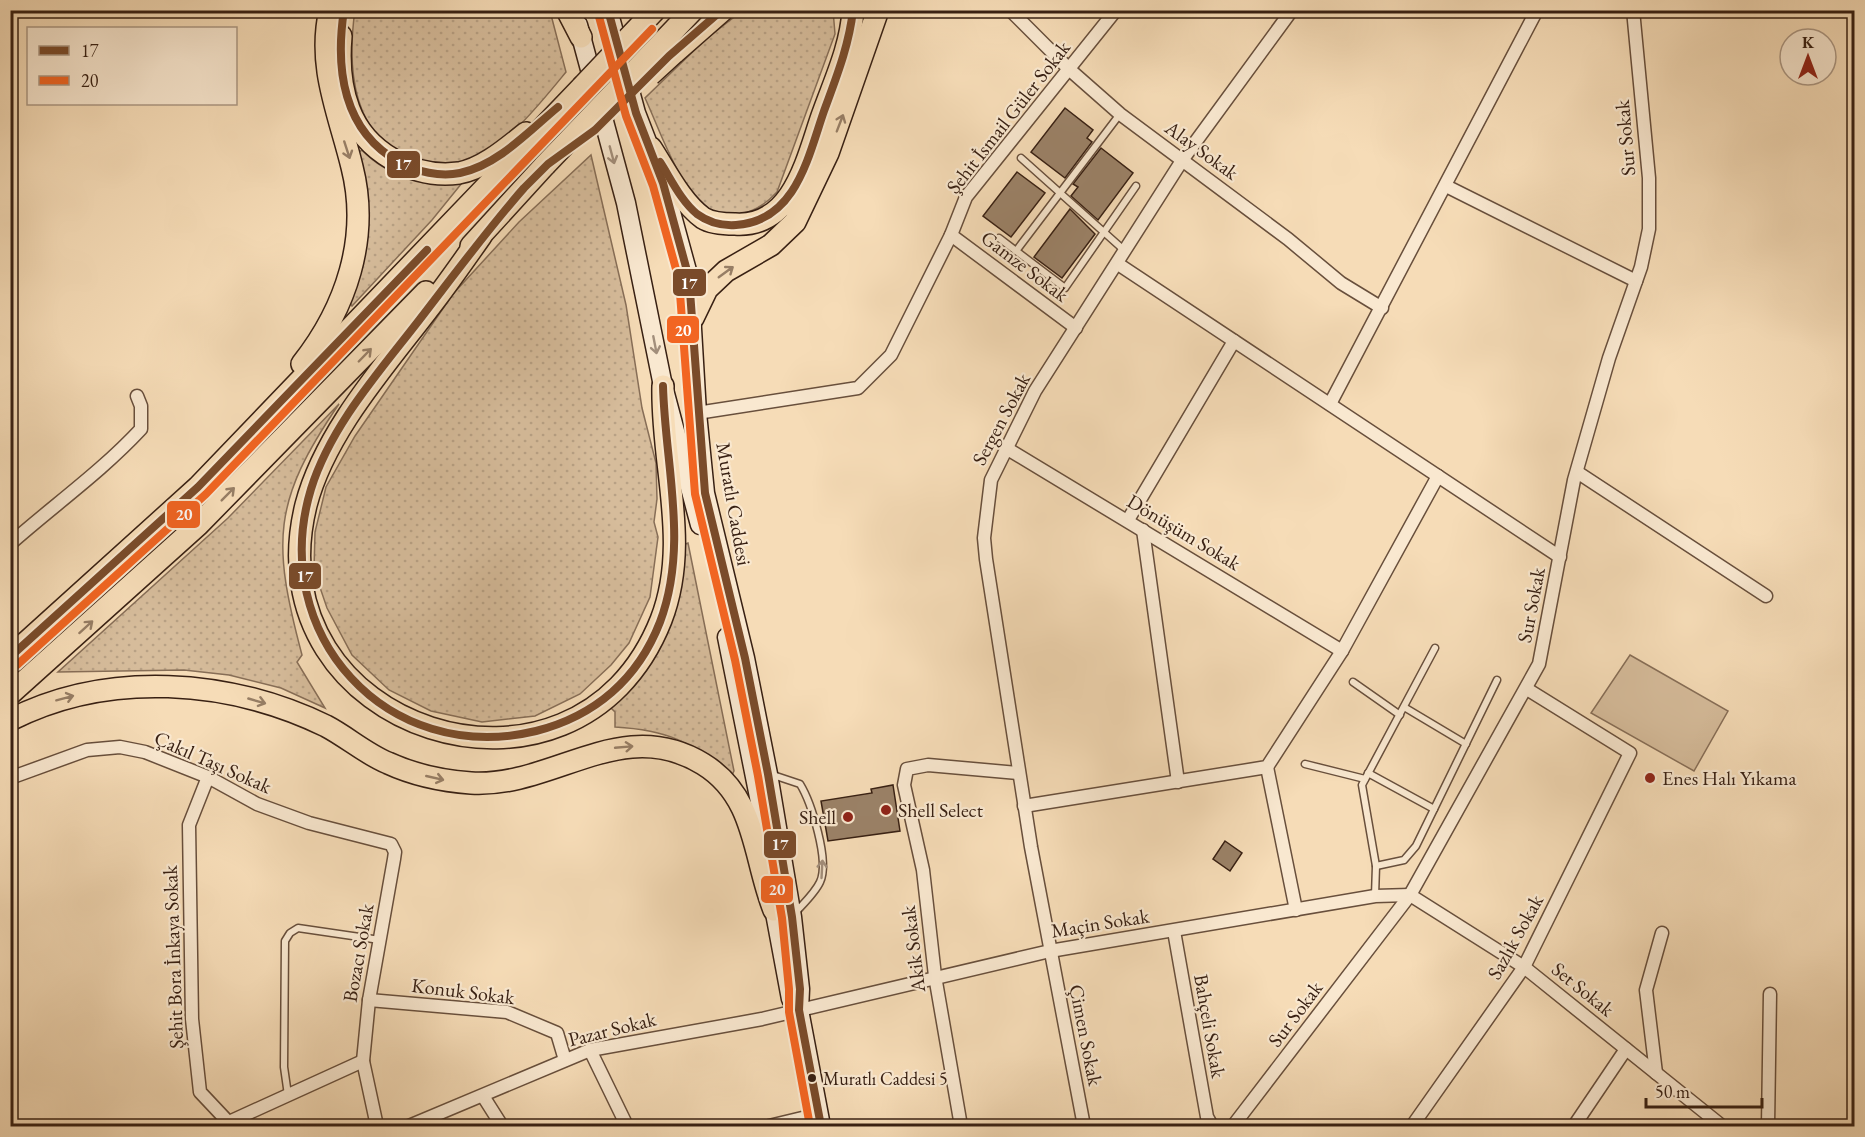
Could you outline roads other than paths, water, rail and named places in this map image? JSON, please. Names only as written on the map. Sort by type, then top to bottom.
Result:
[{"type":"highway","points":[[265,419],[280,393],[318,343],[332,320],[344,294],[355,250],[358,228],[356,185],[326,73],[326,35],[330,10]]},
{"type":"highway","points":[[344,10],[339,57],[348,108],[358,129],[377,149],[398,163],[416,170],[460,173],[481,165],[515,142],[582,87]]},
{"type":"highway","points":[[567,10],[581,37]]},
{"type":"highway","points":[[10,657],[151,532],[265,419],[655,10]]},
{"type":"highway","points":[[10,694],[198,525],[481,236],[545,165],[693,10]]},
{"type":"highway","points":[[545,165],[594,131],[674,52],[723,10]]},
{"type":"highway","points":[[651,148],[678,189],[705,219],[740,225],[771,216],[794,190],[807,158],[843,58],[852,28],[853,10]]},
{"type":"highway","points":[[693,318],[707,289],[726,271],[771,245],[795,222],[828,153],[878,10]]},
{"type":"highway","points":[[481,236],[387,362],[338,433],[315,477],[306,506],[300,560],[309,611],[331,657],[353,683],[375,702],[402,718],[434,730],[469,738],[512,738],[570,721],[595,706],[624,683],[660,622],[671,588],[676,543],[674,504],[663,417],[663,386]]},
{"type":"highway","points":[[10,720],[40,706],[99,690],[168,687],[240,696],[279,707],[327,727],[387,763],[442,780],[473,783],[518,779],[619,747],[646,746],[678,753],[702,763],[723,778],[742,806],[751,825],[763,884],[783,914]]},
{"type":"main road","name":"Muratlı Caddesi","points":[[575,10],[626,203],[663,386],[728,638],[783,914]]},
{"type":"main road","name":"Muratlı Caddesi","points":[[608,10],[636,113],[651,148],[689,278],[697,413],[711,525],[744,658],[768,774],[790,997],[799,1010],[820,1120]]},
{"type":"street","name":"Alay Sokak","points":[[1010,10],[1070,70],[1120,114],[1183,159],[1341,283],[1382,308]]},
{"type":"street","name":"Şehit İsmail Güler Sokak","points":[[697,413],[858,388],[891,355],[951,235],[966,197],[1116,10]]},
{"type":"street","name":"Sergen Sokak","points":[[1050,951],[1018,773],[984,538],[991,480],[1035,391],[1126,252],[1183,159],[1292,10]]},
{"type":"street","points":[[1329,404],[1382,308],[1537,10]]},
{"type":"street","name":"Sur Sokak","points":[[1233,1126],[1410,895],[1539,664],[1577,472],[1609,358],[1636,281],[1649,229],[1649,178],[1633,10]]},
{"type":"street","points":[[1446,186],[1636,281]]},
{"type":"street","name":"Gamze Sokak","points":[[951,235],[1076,328]]},
{"type":"street","points":[[1118,264],[1560,557]]},
{"type":"street","points":[[1128,520],[1234,341]]},
{"type":"street","points":[[10,544],[50,509],[83,486],[141,429],[141,406],[137,396]]},
{"type":"street","name":"Dönüşüm Sokak","points":[[1005,448],[1342,651]]},
{"type":"street","points":[[1577,472],[1766,596]]},
{"type":"street","points":[[1296,910],[1267,767],[1342,651],[1438,476]]},
{"type":"street","points":[[1143,530],[1178,782]]},
{"type":"street","name":"Sazlık Sokak","points":[[1412,1126],[1524,967],[1630,753],[1527,689]]},
{"type":"street","name":"Çakıl Taşı Sokak","points":[[10,778],[87,750],[120,747],[145,752],[208,777],[257,804],[331,830],[382,840],[391,844],[395,852]]},
{"type":"street","name":"Akik Sokak","points":[[961,1126],[935,976],[923,870],[904,785],[907,769],[928,765],[1018,773]]},
{"type":"street","points":[[1024,806],[1267,767]]},
{"type":"street","name":"Şehit Bora İnkaya Sokak","points":[[208,777],[189,825],[192,1019],[200,1092],[230,1124]]},
{"type":"street","name":"Bozacı Sokak","points":[[377,1126],[363,1061],[369,1000],[395,852]]},
{"type":"street","name":"Maçin Sokak","points":[[799,1010],[935,976],[1050,951],[1376,897],[1410,895]]},
{"type":"street","name":"Set Sokak","points":[[1410,895],[1524,967],[1722,1126]]},
{"type":"street","name":"Bahçeli Sokak","points":[[1174,931],[1207,1117],[1212,1126]]},
{"type":"street","points":[[1656,1073],[1646,990],[1662,933]]},
{"type":"street","name":"Çimen Sokak","points":[[1050,951],[1084,1126]]},
{"type":"street","points":[[1768,1126],[1770,994]]},
{"type":"street","name":"Konuk Sokak","points":[[369,1000],[507,1012],[557,1033],[565,1060]]},
{"type":"street","name":"Pazar Sokak","points":[[409,1126],[590,1050],[799,1010]]},
{"type":"street","points":[[1574,1126],[1626,1049]]},
{"type":"street","points":[[590,1050],[627,1126]]},
{"type":"street","points":[[230,1124],[363,1061]]},
{"type":"street","points":[[483,1096],[502,1126]]},
{"type":"street","points":[[770,1126],[820,1120]]},
{"type":"lane","points":[[1016,251],[1120,114]]},
{"type":"lane","points":[[1021,158],[1126,252]]},
{"type":"lane","points":[[999,238],[1065,288],[1136,186]]},
{"type":"lane","points":[[1376,897],[1376,866],[1362,785],[1435,648]]},
{"type":"lane","points":[[1376,866],[1404,860],[1416,846],[1497,680]]},
{"type":"lane","points":[[1353,682],[1400,715]]},
{"type":"lane","points":[[1404,707],[1466,744]]},
{"type":"lane","points":[[1305,764],[1367,776],[1434,810]]},
{"type":"lane","points":[[768,774],[777,774],[800,784],[808,796],[823,859],[821,880],[783,914]]},
{"type":"lane","points":[[288,1095],[284,1067],[285,941],[290,933],[298,928],[380,940]]},
{"type":"place","name":"Enes Halı Yıkama","points":[[1650,778]]},
{"type":"place","name":"Shell Select","points":[[886,810]]},
{"type":"place","name":"Shell","points":[[848,817]]},
{"type":"place","name":"Muratlı Caddesi 5","points":[[812,1078]]}]
